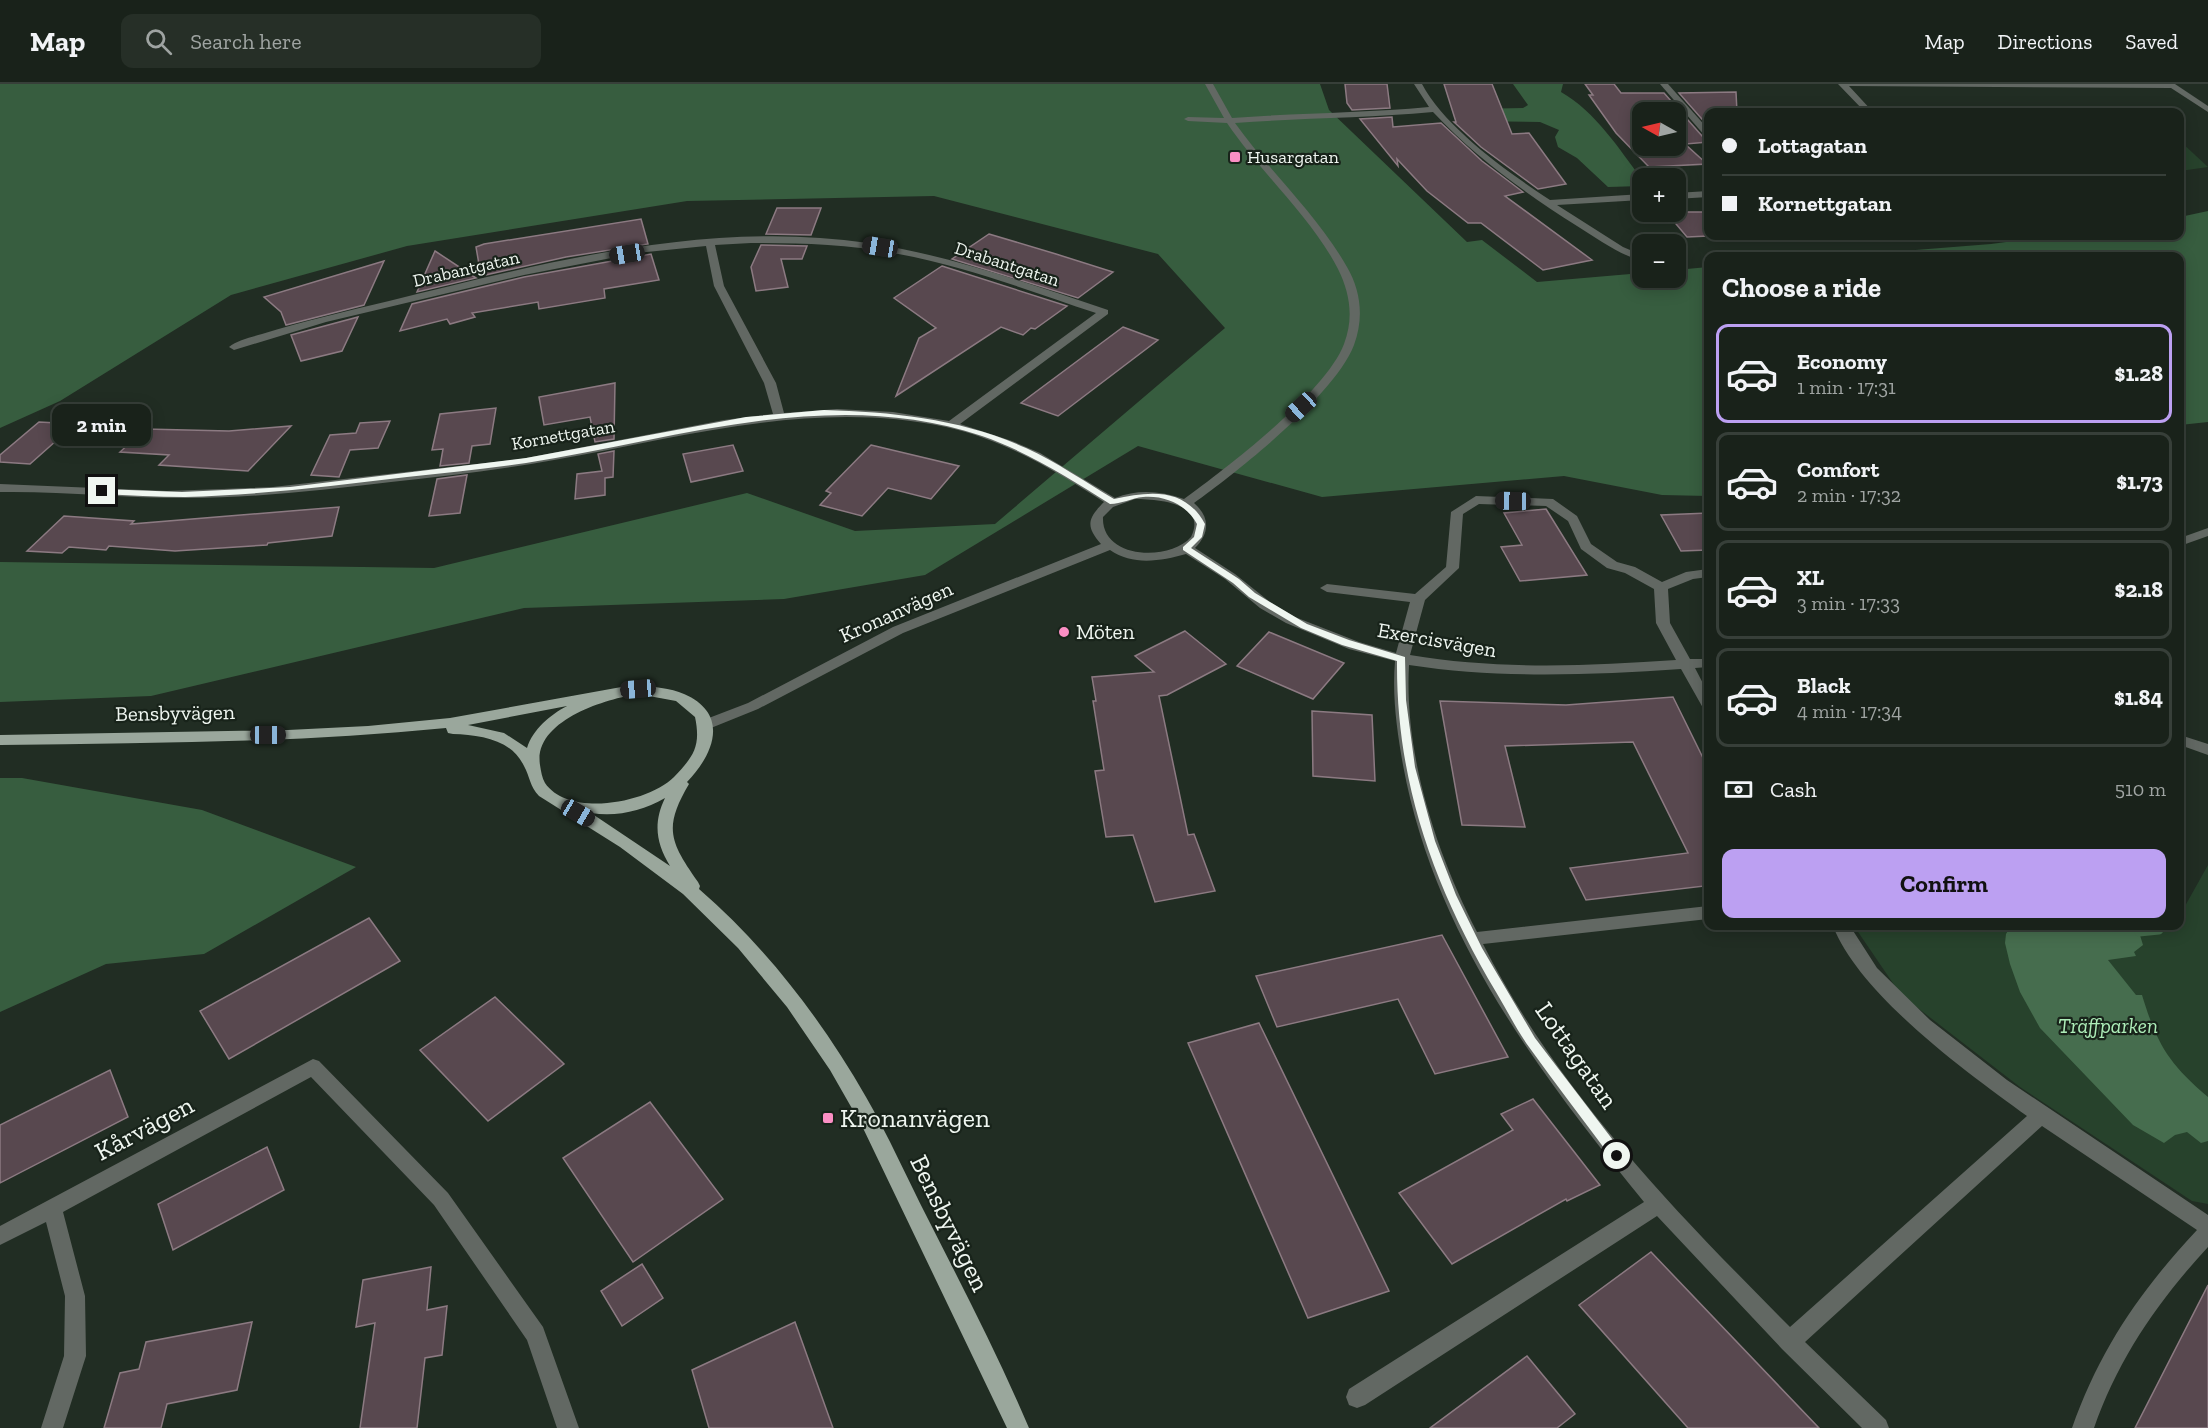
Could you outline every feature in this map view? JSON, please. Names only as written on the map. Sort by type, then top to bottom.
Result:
[{"type":"main road","points":[[638,689],[665,692],[688,701],[702,716],[706,725],[707,735],[703,756],[688,775],[663,794],[633,805],[586,809],[560,802],[541,788],[535,779],[532,766],[534,749],[556,719],[580,704],[608,694],[638,689]]},
{"type":"main road","name":"Bensbyvägen","points":[[350,732],[450,723],[608,694]]},
{"type":"main road","name":"Bensbyvägen","points":[[0,740],[288,735],[445,729],[483,731],[502,736],[516,743],[527,755],[532,766]]},
{"type":"main road","name":"Bensbyvägen","points":[[688,775],[667,809],[664,833],[667,849],[710,909]]},
{"type":"main road","name":"Bensbyvägen","points":[[560,802],[616,835],[673,877],[710,909],[777,981],[818,1035],[852,1089],[988,1361],[1018,1428]]},
{"type":"street","points":[[1185,504],[1227,474],[1301,407],[1343,358],[1352,338],[1354,319],[1354,301],[1343,271],[1321,237],[1232,121],[1209,84]]},
{"type":"street","points":[[1418,84],[1424,96],[1436,110],[1496,168],[1620,249],[1632,254]]},
{"type":"street","points":[[1664,84],[1704,129]]},
{"type":"street","points":[[1865,108],[1842,84],[2172,85],[2208,110]]},
{"type":"street","points":[[1188,119],[1232,121],[1436,110]]},
{"type":"street","points":[[1686,195],[1704,194]]},
{"type":"street","points":[[1550,203],[1632,198]]},
{"type":"street","name":"Drabantgatan","points":[[234,347],[291,328],[498,277],[563,264],[710,243],[800,240],[897,250],[957,265],[1104,312],[951,425]]},
{"type":"street","points":[[710,243],[719,286],[770,383],[779,415]]},
{"type":"street","name":"Kornettgatan","points":[[0,488],[182,494],[290,489],[526,461],[718,424],[779,415],[824,412],[871,413],[951,425],[984,434],[1051,464],[1113,502]]},
{"type":"street","points":[[1145,494],[1168,497],[1185,504],[1194,510],[1201,524],[1198,537],[1186,548],[1175,553],[1152,557],[1128,555],[1108,546],[1097,534],[1095,526],[1100,513],[1113,502],[1145,494]]},
{"type":"street","points":[[1327,588],[1418,599],[1452,568],[1457,512],[1476,500],[1549,502],[1573,519],[1586,546],[1612,565],[1630,570],[1660,587]]},
{"type":"street","points":[[2184,541],[2208,532]]},
{"type":"street","name":"Kronanvägen","points":[[706,725],[753,706],[898,630],[1108,546]]},
{"type":"street","name":"Exercisvägen","points":[[1186,548],[1236,581],[1268,606],[1304,626],[1345,642],[1402,659],[1461,669],[1509,673],[1704,663]]},
{"type":"street","points":[[1660,587],[1691,575],[1704,573]]},
{"type":"street","points":[[1660,587],[1663,623],[1704,698]]},
{"type":"street","name":"Lottagatan","points":[[1418,599],[1402,659],[1402,700],[1406,744],[1415,791],[1430,841],[1446,884],[1472,939],[1512,1010],[1538,1050],[1584,1114],[1658,1204],[1726,1278],[1878,1428]]},
{"type":"street","points":[[2184,741],[2208,750]]},
{"type":"street","points":[[1472,939],[1704,912]]},
{"type":"street","points":[[1844,930],[1871,973],[1924,1025],[2000,1086],[2208,1226]]},
{"type":"street","name":"Kårvägen","points":[[0,1236],[313,1067],[448,1209],[536,1334],[568,1428]]},
{"type":"street","points":[[1789,1341],[2041,1115]]},
{"type":"street","points":[[1357,1397],[1658,1204]]},
{"type":"street","points":[[52,1208],[75,1296],[75,1356],[52,1428]]},
{"type":"street","points":[[2083,1428],[2093,1397],[2115,1352],[2136,1318],[2208,1233]]},
{"type":"green space","points":[[2184,145],[2208,167],[2184,170]]},
{"type":"green space","name":"Träffparken","points":[[2208,865],[2208,1204],[2192,1201],[2020,1087],[1901,995],[1857,930],[2184,930],[2184,908]]},
{"type":"shaded area","points":[[0,84],[1320,84],[1329,110],[1467,242],[1482,240],[1537,282],[1632,274],[1632,288],[1686,288],[1686,269],[1704,267],[1704,496],[1662,495],[1564,476],[1322,497],[1138,446],[925,575],[784,599],[524,608],[151,696],[0,702],[0,562],[434,568],[747,493],[855,531],[995,524],[1225,328],[1158,254],[934,196],[687,201],[407,246],[231,295],[60,401],[0,428]]},
{"type":"shaded area","points":[[1513,84],[1563,84],[1561,92],[1574,100],[1596,120],[1634,168],[1632,186],[1608,187],[1577,158],[1558,147],[1555,137],[1559,130],[1540,122],[1469,121],[1474,109],[1523,108],[1528,105]]},
{"type":"shaded area","points":[[2208,211],[2208,422],[2184,425],[2184,252],[1890,252],[2021,240],[2184,240],[2184,216]]},
{"type":"shaded area","points":[[0,778],[22,778],[202,810],[356,867],[204,954],[106,964],[0,1012]]},
{"type":"shaded area","points":[[2008,930],[2135,930],[2139,932],[2143,945],[2134,952],[2136,956],[2108,960],[2136,995],[2142,995],[2153,1027],[2173,1063],[2208,1097],[2208,1141],[2201,1143],[2187,1132],[2175,1135],[2164,1143],[2133,1125],[2040,1028],[2020,992],[2010,964],[2005,943]]},
{"type":"building","points":[[1345,84],[1387,84],[1390,108],[1352,110],[1347,103]]},
{"type":"building","points":[[1444,84],[1492,84],[1512,134],[1529,133],[1566,184],[1538,189],[1481,147],[1454,122],[1456,122]]},
{"type":"building","points":[[1585,84],[1614,84],[1621,93],[1664,93],[1672,102],[1632,102],[1632,149],[1616,133],[1589,95],[1593,95]]},
{"type":"building","points":[[1736,92],[1737,108],[1704,108],[1704,121],[1679,93]]},
{"type":"building","points":[[1392,117],[1393,127],[1441,123],[1482,161],[1523,192],[1505,196],[1592,260],[1543,270],[1481,223],[1468,223],[1427,191],[1397,159],[1398,166],[1360,119]]},
{"type":"building","points":[[1686,118],[1704,137],[1704,142],[1686,144]]},
{"type":"building","points":[[1686,145],[1704,161],[1704,164],[1649,167],[1638,156],[1686,156]]},
{"type":"building","points":[[777,208],[821,208],[811,235],[766,234]]},
{"type":"building","points":[[1686,212],[1704,212],[1704,236],[1687,237],[1674,222],[1686,222]]},
{"type":"building","points":[[641,219],[648,244],[566,257],[481,276],[476,247],[484,244]]},
{"type":"building","points":[[989,234],[1113,272],[1078,298],[952,259]]},
{"type":"building","points":[[761,245],[807,246],[802,259],[781,259],[788,287],[756,291],[751,267]]},
{"type":"building","points":[[435,251],[476,278],[417,292]]},
{"type":"building","points":[[651,254],[659,280],[604,289],[605,298],[539,309],[538,302],[472,313],[475,317],[450,324],[447,319],[400,331],[412,304],[524,277]]},
{"type":"building","points":[[384,261],[364,305],[286,325],[281,312],[264,297]]},
{"type":"building","points":[[942,266],[1067,306],[1023,335],[1001,327],[896,396],[919,338],[936,328],[894,298]]},
{"type":"building","points":[[358,317],[342,351],[301,361],[291,335]]},
{"type":"building","points":[[1123,327],[1158,340],[1058,416],[1021,403]]},
{"type":"building","points":[[615,383],[614,439],[595,442],[590,417],[544,425],[539,397]]},
{"type":"building","points":[[496,408],[490,444],[472,446],[469,463],[440,466],[443,449],[432,450],[440,414]]},
{"type":"building","points":[[390,421],[378,448],[350,450],[339,477],[311,475],[330,435],[356,433],[360,423]]},
{"type":"building","points":[[39,422],[75,424],[30,464],[0,462],[0,455]]},
{"type":"building","points":[[291,426],[248,471],[159,465],[169,455],[120,452],[145,429],[229,431]]},
{"type":"building","points":[[733,445],[743,471],[691,482],[683,454]]},
{"type":"building","points":[[871,445],[959,466],[931,499],[888,488],[862,516],[820,505],[831,493],[826,491]]},
{"type":"building","points":[[614,451],[613,477],[605,478],[605,495],[575,499],[577,474],[602,471],[598,454]]},
{"type":"building","points":[[467,475],[460,513],[429,516],[437,479]]},
{"type":"building","points":[[339,507],[332,536],[268,543],[267,545],[175,551],[109,546],[106,550],[69,547],[62,553],[27,551],[64,516],[134,521],[131,524]]},
{"type":"building","points":[[1546,509],[1587,575],[1520,581],[1501,547],[1522,545],[1504,513]]},
{"type":"building","points":[[1704,513],[1704,550],[1681,551],[1661,515]]},
{"type":"building","points":[[1185,631],[1226,664],[1167,695],[1159,696],[1188,835],[1194,834],[1215,891],[1155,902],[1133,835],[1106,837],[1095,771],[1104,770],[1093,701],[1096,701],[1092,677],[1154,672],[1135,656]]},
{"type":"building","points":[[1269,632],[1344,663],[1313,699],[1237,666]]},
{"type":"building","points":[[1673,697],[1704,760],[1704,886],[1586,900],[1570,868],[1688,853],[1633,742],[1505,746],[1525,827],[1462,825],[1440,701],[1566,705]]},
{"type":"building","points":[[1312,711],[1372,715],[1375,781],[1313,776]]},
{"type":"building","points":[[369,918],[400,961],[229,1059],[200,1011]]},
{"type":"building","points":[[1442,935],[1508,1057],[1435,1074],[1398,999],[1277,1027],[1256,976]]},
{"type":"building","points":[[495,997],[564,1064],[488,1121],[420,1050]]},
{"type":"building","points":[[1259,1023],[1389,1291],[1308,1318],[1188,1043]]},
{"type":"building","points":[[110,1070],[128,1117],[0,1183],[0,1125]]},
{"type":"building","points":[[1533,1099],[1600,1185],[1567,1201],[1566,1199],[1452,1264],[1399,1193],[1513,1130],[1501,1114]]},
{"type":"building","points":[[650,1102],[723,1199],[633,1262],[563,1158]]},
{"type":"building","points":[[267,1147],[284,1190],[173,1250],[158,1204]]},
{"type":"building","points":[[1651,1252],[1819,1428],[1688,1428],[1579,1305]]},
{"type":"building","points":[[642,1264],[663,1298],[622,1326],[601,1291]]},
{"type":"building","points":[[431,1267],[427,1310],[447,1306],[442,1355],[425,1358],[417,1428],[360,1428],[375,1323],[356,1327],[363,1280]]},
{"type":"building","points":[[2208,1285],[2208,1428],[2135,1428]]},
{"type":"building","points":[[252,1322],[237,1390],[167,1404],[161,1428],[104,1428],[120,1373],[139,1369],[146,1342]]},
{"type":"building","points":[[795,1322],[833,1428],[709,1428],[692,1370]]},
{"type":"building","points":[[1527,1356],[1575,1414],[1557,1428],[1430,1428]]},
{"type":"waterway","points":[[2139,932],[2159,930]]},
{"type":"place","name":"Husargatan","points":[[1235,157]]},
{"type":"place","name":"Möten","points":[[1064,632]]},
{"type":"place","name":"Kronanvägen","points":[[828,1118]]},
{"type":"route","points":[[102,491],[147,494],[222,494],[290,489],[526,461],[746,419],[824,412],[886,414],[951,425],[984,434],[1024,450],[1113,502],[1133,495],[1145,494],[1178,500],[1194,510],[1201,524],[1198,537],[1186,548],[1236,581],[1252,595],[1304,626],[1367,650],[1402,659],[1402,700],[1410,767],[1430,841],[1451,895],[1477,950],[1531,1041],[1617,1156]]}]
